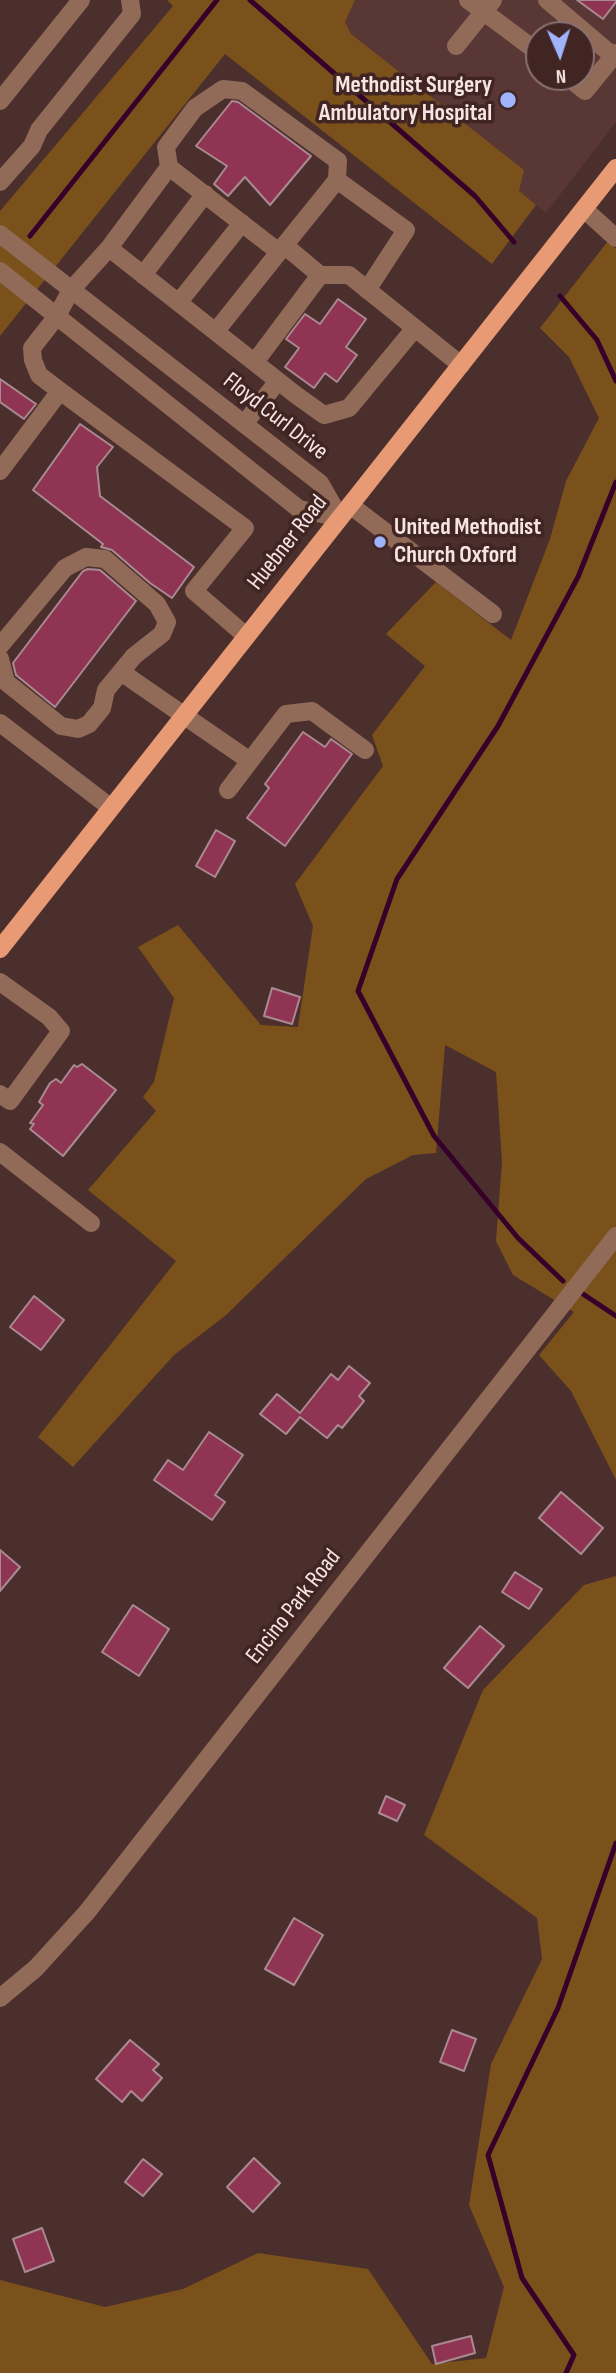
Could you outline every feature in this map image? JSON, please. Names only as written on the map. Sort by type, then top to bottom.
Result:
[{"type":"main road","name":"Huebner Road","points":[[0,949],[616,168]]},
{"type":"street","points":[[0,101],[81,0]]},
{"type":"street","points":[[1,181],[32,146],[40,130],[132,14],[130,0]]},
{"type":"street","points":[[468,0],[488,6],[525,40]]},
{"type":"street","points":[[547,0],[615,54],[595,79]]},
{"type":"street","points":[[456,46],[488,6]]},
{"type":"street","points":[[216,331],[282,249],[337,180],[338,161],[242,91],[223,89],[195,108],[166,147],[169,167],[242,223],[282,249],[320,275],[349,275],[461,365]]},
{"type":"street","points":[[169,167],[109,248],[71,290],[57,316],[32,348],[33,360],[39,375],[245,528],[194,591],[246,636]]},
{"type":"street","points":[[337,180],[406,230],[367,290]]},
{"type":"street","points":[[143,275],[205,194]]},
{"type":"street","points":[[584,209],[616,238]]},
{"type":"street","points":[[179,302],[242,223]]},
{"type":"street","name":"Floyd Curl Drive","points":[[0,234],[320,483],[345,511]]},
{"type":"street","points":[[109,248],[324,415],[349,408],[415,328]]},
{"type":"street","points":[[0,271],[299,509],[345,511],[493,614]]},
{"type":"street","points":[[255,362],[320,275]]},
{"type":"street","points":[[244,424],[278,381]]},
{"type":"street","points":[[0,471],[60,391]]},
{"type":"street","points":[[0,646],[65,568],[86,557],[105,559],[157,604],[167,622],[162,634],[134,656],[106,690],[102,708],[89,724],[78,729],[61,726],[6,682],[0,659]]},
{"type":"street","points":[[121,672],[250,761]]},
{"type":"street","points":[[229,790],[286,714],[312,712],[365,750]]},
{"type":"street","points":[[0,723],[110,807]]},
{"type":"street","points":[[0,982],[49,1017],[61,1031],[10,1101],[0,1094]]},
{"type":"street","points":[[0,1152],[91,1223]]},
{"type":"street","name":"Encino Park Road","points":[[0,1998],[36,1968],[87,1912],[616,1236]]},
{"type":"shaded area","points":[[167,0],[355,0],[345,22],[351,34],[524,170],[519,191],[536,205],[492,264],[225,54],[0,336],[0,211],[173,6]]},
{"type":"shaded area","name":"Methodist Surgery Ambulatory Hospital","points":[[289,0],[616,0],[616,122],[546,213],[330,46]]},
{"type":"shaded area","points":[[608,241],[616,249],[616,1480],[571,1391],[539,1355],[574,1312],[513,1275],[496,1241],[502,1162],[496,1072],[445,1045],[436,1153],[413,1155],[366,1179],[225,1316],[174,1355],[73,1467],[38,1437],[176,1261],[88,1190],[156,1111],[143,1097],[154,1082],[174,998],[138,947],[178,925],[261,1025],[298,1027],[313,926],[295,884],[383,766],[372,735],[425,666],[386,634],[436,582],[511,640],[550,539],[566,481],[599,418],[569,357],[540,328]]},
{"type":"shaded area","points":[[616,1576],[616,2373],[0,2373],[0,2280],[105,2307],[183,2289],[258,2253],[368,2269],[432,2364],[486,2358],[504,2287],[469,2205],[491,2064],[542,1959],[537,1918],[424,1835],[483,1690],[584,1585]]},
{"type":"building","points":[[577,0],[616,0],[616,2],[603,19]]},
{"type":"building","points":[[232,101],[238,102],[311,156],[270,205],[245,177],[228,196],[214,184],[227,166],[196,146]]},
{"type":"building","points":[[338,299],[366,319],[346,347],[357,355],[337,382],[325,373],[314,388],[285,367],[299,348],[286,339],[305,314],[320,324]]},
{"type":"building","points":[[0,379],[36,404],[24,419],[0,402]]},
{"type":"building","points":[[80,424],[113,447],[97,467],[100,496],[194,567],[172,598],[112,550],[101,547],[103,544],[33,490]]},
{"type":"building","points":[[100,570],[136,601],[55,707],[16,675],[13,663],[83,571]]},
{"type":"building","points":[[303,732],[325,747],[331,739],[352,754],[285,846],[247,818],[269,788],[265,784]]},
{"type":"building","points":[[216,830],[235,841],[215,877],[196,866]]},
{"type":"building","points":[[272,988],[300,997],[292,1024],[264,1016]]},
{"type":"building","points":[[82,1064],[116,1090],[63,1156],[30,1129],[34,1124],[30,1123],[43,1105],[39,1102],[50,1083],[56,1079],[61,1083],[74,1065],[77,1067]]},
{"type":"building","points":[[34,1296],[64,1320],[41,1350],[10,1327]]},
{"type":"building","points":[[349,1366],[370,1383],[359,1396],[364,1401],[342,1428],[338,1425],[327,1438],[300,1417],[286,1434],[260,1414],[277,1394],[300,1413],[331,1374],[338,1380]]},
{"type":"building","points":[[209,1432],[243,1455],[215,1495],[225,1502],[212,1520],[154,1480],[168,1460],[183,1470]]},
{"type":"building","points":[[561,1492],[603,1528],[581,1554],[539,1518]]},
{"type":"building","points":[[0,1550],[20,1567],[0,1591]]},
{"type":"building","points":[[515,1572],[542,1589],[529,1609],[502,1592]]},
{"type":"building","points":[[133,1605],[169,1629],[139,1676],[102,1652]]},
{"type":"building","points":[[480,1626],[504,1646],[468,1688],[444,1668]]},
{"type":"building","points":[[386,1796],[405,1805],[397,1821],[379,1813]]},
{"type":"building","points":[[294,1918],[323,1935],[294,1985],[265,1969]]},
{"type":"building","points":[[452,2030],[476,2039],[464,2071],[440,2062]]},
{"type":"building","points":[[130,2040],[159,2064],[153,2070],[162,2078],[142,2101],[131,2091],[122,2102],[96,2079]]},
{"type":"building","points":[[254,2158],[280,2183],[253,2212],[227,2187]]},
{"type":"building","points":[[143,2159],[162,2174],[143,2196],[125,2182]]},
{"type":"building","points":[[42,2228],[54,2261],[25,2272],[13,2239]]},
{"type":"building","points":[[471,2336],[475,2353],[436,2364],[432,2346]]},
{"type":"waterway","points":[[30,236],[217,0]]},
{"type":"waterway","points":[[250,0],[475,196],[514,242]]},
{"type":"waterway","points":[[560,296],[597,340],[616,381]]},
{"type":"waterway","points":[[563,1281],[518,1238],[434,1136],[358,991],[397,879],[498,726],[578,577],[616,482]]},
{"type":"waterway","points":[[583,1294],[616,1316]]},
{"type":"waterway","points":[[566,2373],[574,2355],[522,2278],[488,2155],[558,2008],[616,1843]]},
{"type":"place","name":"Methodist Surgery Ambulatory Hospital","points":[[508,100]]},
{"type":"place","name":"United Methodist Church Oxford","points":[[380,542]]}]
